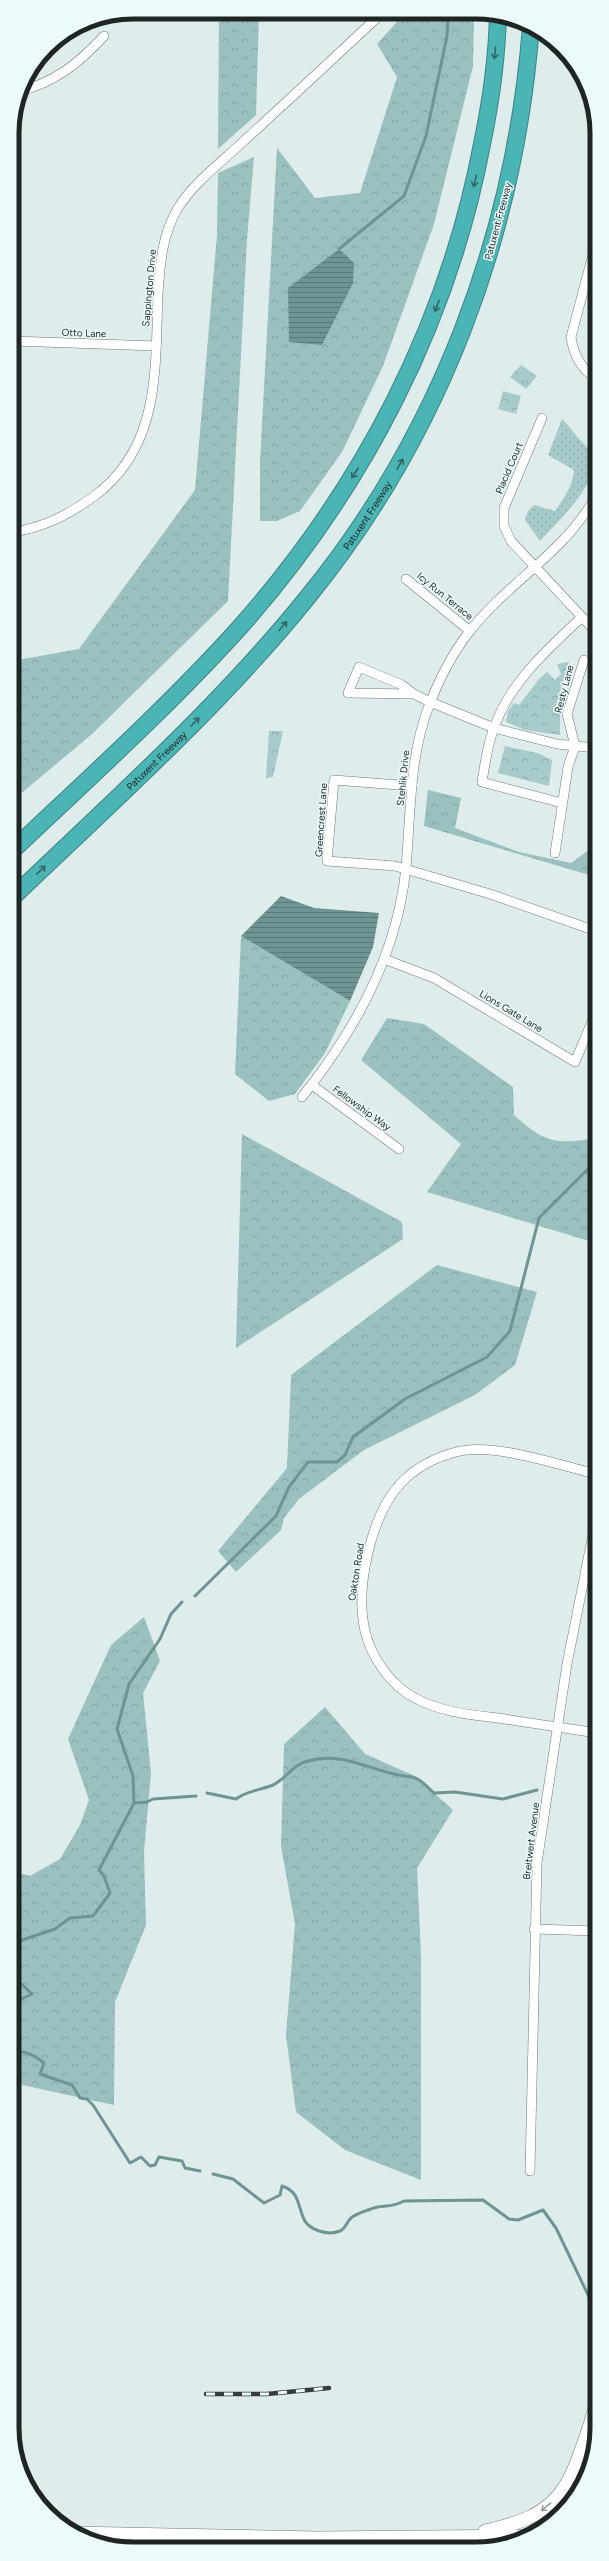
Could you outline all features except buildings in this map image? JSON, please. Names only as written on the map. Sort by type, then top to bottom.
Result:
[{"type":"highway","points":[[19,843],[140,729],[241,626],[284,574],[320,526],[360,466],[388,416],[431,323],[464,224],[488,116],[497,21]]},
{"type":"highway","name":"Patuxent Freeway","points":[[19,890],[172,744],[262,652],[308,598],[352,540],[388,485],[442,381],[463,333],[495,238],[510,180],[521,117],[530,33]]},
{"type":"main road","points":[[577,2479],[590,2425]]},
{"type":"main road","points":[[454,2537],[516,2524],[535,2516],[558,2497],[570,2481],[590,2425]]},
{"type":"main road","points":[[90,2533],[316,2538],[510,2536]]},
{"type":"main road","points":[[124,2533],[204,2542]]},
{"type":"street","name":"Sappington Drive","points":[[19,531],[35,529],[71,513],[104,489],[125,466],[150,413],[155,379],[161,254],[178,208],[225,159],[376,19]]},
{"type":"street","points":[[28,88],[45,83],[65,72],[83,59],[104,36]]},
{"type":"street","points":[[590,273],[571,337],[572,349],[580,363],[590,372]]},
{"type":"street","name":"Otto Lane","points":[[19,341],[156,346]]},
{"type":"street","name":"Placid Court","points":[[542,418],[504,508],[504,526],[512,541],[534,567],[590,626]]},
{"type":"street","name":"Stehlik Drive","points":[[302,1097],[312,1085],[362,1009],[384,959],[406,869],[412,786],[417,748],[430,702],[451,660],[470,631],[564,539],[590,506]]},
{"type":"street","name":"Icy Run Terrace","points":[[406,579],[470,631]]},
{"type":"street","points":[[562,803],[482,782],[494,728],[511,693],[523,676],[582,617]]},
{"type":"street","name":"Resty Lane","points":[[575,746],[567,714],[584,660]]},
{"type":"street","points":[[414,694],[348,693],[359,667],[402,685],[414,694],[430,702],[494,728],[557,744],[590,747]]},
{"type":"street","points":[[555,853],[568,767],[575,746]]},
{"type":"street","name":"Greencrest Lane","points":[[406,869],[395,866],[327,861],[334,780],[412,786]]},
{"type":"street","points":[[406,869],[490,894],[590,929]]},
{"type":"street","name":"Lions Gate Lane","points":[[384,959],[434,978],[575,1062],[590,1026]]},
{"type":"street","name":"Fellowship Way","points":[[312,1085],[399,1149]]},
{"type":"street","name":"Oakton Road","points":[[590,1473],[499,1451],[479,1449],[456,1452],[435,1460],[403,1481],[381,1512],[365,1572],[362,1603],[365,1631],[373,1655],[393,1681],[409,1694],[443,1709],[590,1732]]},
{"type":"street","name":"Breitwert Avenue","points":[[530,2171],[534,1930],[537,1863],[557,1726],[578,1601],[590,1546]]},
{"type":"street","points":[[534,1930],[590,1931]]},
{"type":"green space","points":[[219,19],[259,19],[256,115],[218,149]]},
{"type":"green space","points":[[400,19],[474,19],[473,66],[434,224],[383,366],[342,452],[300,511],[277,521],[260,521],[260,462],[277,148],[315,198],[360,193],[397,77],[377,44]]},
{"type":"green space","points":[[254,157],[247,240],[228,601],[92,734],[19,795],[19,660],[79,649],[195,490],[217,235],[218,173]]},
{"type":"green space","points":[[521,365],[537,376],[526,389],[510,377]]},
{"type":"green space","points":[[503,391],[521,396],[516,414],[498,409]]},
{"type":"green space","points":[[562,419],[590,449],[590,478],[576,501],[540,541],[525,520],[528,511],[534,505],[555,511],[568,492],[574,470],[548,455]]},
{"type":"green space","points":[[569,662],[554,711],[560,714],[560,735],[525,730],[506,722],[508,711],[514,703],[519,705],[539,679],[547,672],[555,680],[561,674],[557,664]]},
{"type":"green space","points":[[269,731],[283,731],[273,777],[266,778]]},
{"type":"green space","points":[[505,746],[537,753],[552,760],[549,786],[498,773]]},
{"type":"green space","points":[[428,790],[461,798],[455,828],[519,852],[571,863],[590,850],[590,875],[424,826]]},
{"type":"green space","points":[[241,936],[350,1001],[325,1053],[295,1094],[269,1101],[235,1074]]},
{"type":"green space","points":[[387,1018],[424,1024],[513,1087],[514,1115],[532,1130],[548,1139],[557,1141],[577,1141],[590,1139],[590,1241],[427,1192],[461,1144],[361,1060]]},
{"type":"green space","points":[[242,1134],[402,1222],[403,1239],[236,1348]]},
{"type":"green space","points":[[437,1265],[537,1292],[515,1365],[475,1395],[364,1450],[299,1499],[284,1518],[281,1530],[236,1572],[218,1551],[287,1468],[291,1375]]},
{"type":"green space","points":[[144,1617],[160,1661],[143,1693],[151,1773],[144,1852],[146,1925],[115,2002],[114,2105],[19,2084],[19,1873],[30,1876],[60,1859],[80,1825],[89,1800],[68,1739],[111,1645]]},
{"type":"green space","points":[[325,1707],[365,1754],[415,1776],[453,1810],[417,1868],[421,1955],[421,2180],[345,2150],[296,2112],[286,2035],[295,1924],[281,1846],[284,1744]]},
{"type":"shaded area","points":[[339,249],[354,263],[353,283],[322,345],[289,342],[288,288]]},
{"type":"shaded area","points":[[281,896],[314,908],[379,913],[373,947],[350,1001],[241,936]]},
{"type":"waterway","points":[[339,249],[404,196],[426,136],[447,36],[448,19]]},
{"type":"waterway","points":[[195,1596],[276,1516],[289,1487],[308,1462],[337,1462],[345,1455],[353,1437],[405,1399],[487,1357],[510,1331],[539,1218],[590,1167]]},
{"type":"waterway","points":[[19,1941],[55,1929],[70,1918],[93,1916],[110,1893],[104,1876],[99,1870],[134,1803],[133,1776],[117,1729],[129,1684],[160,1639],[171,1614],[182,1602]]},
{"type":"waterway","points":[[207,1793],[236,1799],[249,1792],[273,1785],[298,1765],[308,1761],[331,1758],[341,1759],[418,1779],[434,1793],[455,1792],[503,1799],[537,1790]]},
{"type":"waterway","points":[[134,1803],[147,1802],[153,1799],[196,1796]]},
{"type":"waterway","points":[[19,1982],[32,1994],[19,2000]]},
{"type":"waterway","points":[[19,2052],[29,2054],[44,2063],[40,2074],[72,2085],[80,2098],[87,2099],[93,2105],[130,2163],[141,2157],[150,2166],[155,2165],[159,2157],[182,2161],[185,2168],[200,2171]]},
{"type":"waterway","points":[[213,2174],[233,2179],[264,2203],[280,2195],[282,2186],[288,2188],[295,2194],[305,2222],[318,2231],[330,2233],[340,2231],[352,2217],[375,2208],[394,2205],[404,2201],[483,2200],[509,2219],[518,2220],[543,2210],[556,2228],[590,2299]]},
{"type":"railway","points":[[206,2394],[267,2394],[329,2388]]}]
